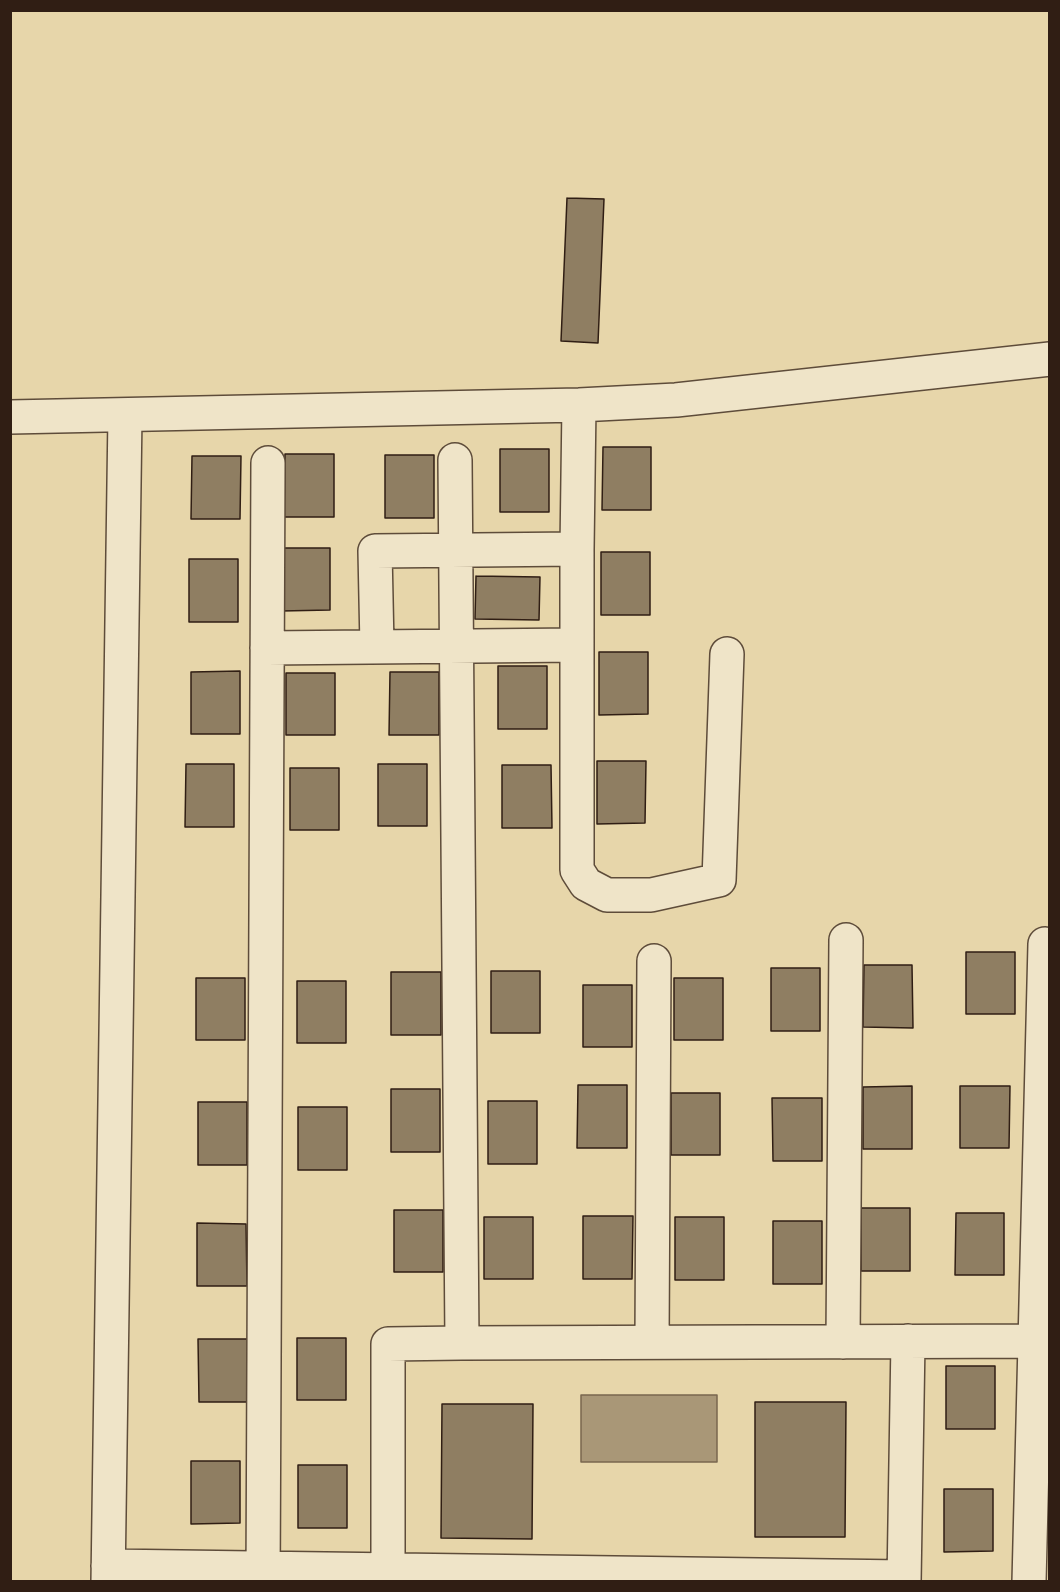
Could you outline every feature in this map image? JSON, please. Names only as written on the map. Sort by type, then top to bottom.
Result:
[{"type":"street","points":[[10,417],[579,405],[676,400],[1050,359]]},
{"type":"street","points":[[579,405],[577,870],[585,884],[607,895],[651,895],[719,880],[727,654]]},
{"type":"street","points":[[124,415],[108,1574],[263,1575],[388,1570],[478,1576],[904,1580],[908,1341]]},
{"type":"street","points":[[455,460],[462,1342]]},
{"type":"street","points":[[263,1575],[268,463]]},
{"type":"street","points":[[377,647],[375,551],[577,549]]},
{"type":"street","points":[[267,648],[577,645]]},
{"type":"street","points":[[843,1342],[846,940]]},
{"type":"street","points":[[1029,1581],[1042,1341],[1045,944]]},
{"type":"street","points":[[652,1342],[654,961]]},
{"type":"street","points":[[388,1570],[388,1344],[1042,1341]]},
{"type":"shaded area","points":[[581,1395],[717,1395],[717,1462],[581,1462]]},
{"type":"building","points":[[567,198],[604,199],[598,343],[561,341]]},
{"type":"building","points":[[603,447],[651,447],[651,510],[602,510]]},
{"type":"building","points":[[500,449],[549,449],[549,512],[500,512]]},
{"type":"building","points":[[285,454],[334,454],[334,517],[284,517]]},
{"type":"building","points":[[385,455],[434,455],[434,518],[385,518]]},
{"type":"building","points":[[192,456],[241,456],[240,519],[191,519]]},
{"type":"building","points":[[282,548],[330,548],[330,610],[281,611]]},
{"type":"building","points":[[601,552],[650,552],[650,615],[601,615]]},
{"type":"building","points":[[189,559],[238,559],[238,622],[189,622]]},
{"type":"building","points":[[476,576],[540,577],[539,620],[475,619]]},
{"type":"building","points":[[599,652],[648,652],[648,714],[599,715]]},
{"type":"building","points":[[498,666],[547,666],[547,729],[498,729]]},
{"type":"building","points":[[240,671],[240,734],[191,734],[191,672]]},
{"type":"building","points":[[390,672],[439,672],[439,735],[389,735]]},
{"type":"building","points":[[286,673],[335,673],[335,735],[286,735]]},
{"type":"building","points":[[597,761],[646,761],[645,823],[597,824]]},
{"type":"building","points":[[186,764],[234,764],[234,827],[185,827]]},
{"type":"building","points":[[378,764],[427,764],[427,826],[378,826]]},
{"type":"building","points":[[502,765],[551,765],[552,828],[502,828]]},
{"type":"building","points":[[290,768],[339,768],[339,830],[290,830]]},
{"type":"building","points":[[966,952],[1015,952],[1015,1014],[966,1014]]},
{"type":"building","points":[[864,965],[912,965],[913,1028],[863,1027]]},
{"type":"building","points":[[771,968],[820,968],[820,1031],[771,1031]]},
{"type":"building","points":[[491,971],[540,971],[540,1033],[491,1033]]},
{"type":"building","points":[[391,972],[441,972],[441,1035],[391,1035]]},
{"type":"building","points":[[196,978],[245,978],[245,1040],[196,1040]]},
{"type":"building","points":[[674,978],[723,978],[723,1040],[674,1040]]},
{"type":"building","points":[[297,981],[346,981],[346,1043],[297,1043]]},
{"type":"building","points":[[583,985],[632,985],[632,1047],[583,1047]]},
{"type":"building","points":[[578,1085],[627,1085],[627,1148],[577,1148]]},
{"type":"building","points":[[912,1086],[912,1149],[863,1149],[863,1087]]},
{"type":"building","points":[[960,1086],[1010,1086],[1009,1148],[960,1148]]},
{"type":"building","points":[[391,1089],[440,1089],[440,1152],[391,1152]]},
{"type":"building","points":[[671,1093],[720,1093],[720,1155],[671,1155]]},
{"type":"building","points":[[772,1098],[822,1098],[822,1161],[773,1161]]},
{"type":"building","points":[[488,1101],[537,1101],[537,1164],[488,1164]]},
{"type":"building","points":[[198,1102],[247,1102],[247,1165],[198,1165]]},
{"type":"building","points":[[298,1107],[347,1107],[347,1170],[298,1170]]},
{"type":"building","points":[[861,1208],[910,1208],[910,1271],[861,1271]]},
{"type":"building","points":[[394,1210],[443,1210],[443,1272],[394,1272]]},
{"type":"building","points":[[956,1213],[1004,1213],[1004,1275],[955,1275]]},
{"type":"building","points":[[583,1216],[633,1216],[632,1279],[583,1279]]},
{"type":"building","points":[[484,1217],[533,1217],[533,1279],[484,1279]]},
{"type":"building","points":[[675,1217],[724,1217],[724,1280],[675,1280]]},
{"type":"building","points":[[773,1221],[822,1221],[822,1284],[773,1284]]},
{"type":"building","points":[[197,1223],[246,1224],[247,1286],[197,1286]]},
{"type":"building","points":[[297,1338],[346,1338],[346,1400],[297,1400]]},
{"type":"building","points":[[198,1339],[248,1339],[248,1402],[199,1402]]},
{"type":"building","points":[[946,1366],[995,1366],[995,1429],[946,1429]]},
{"type":"building","points":[[755,1402],[846,1402],[845,1537],[755,1537]]},
{"type":"building","points":[[442,1404],[533,1404],[532,1539],[441,1538]]},
{"type":"building","points":[[191,1461],[240,1461],[240,1523],[191,1524]]},
{"type":"building","points":[[298,1465],[347,1465],[347,1528],[298,1528]]},
{"type":"building","points":[[944,1489],[993,1489],[993,1551],[944,1552]]}]
